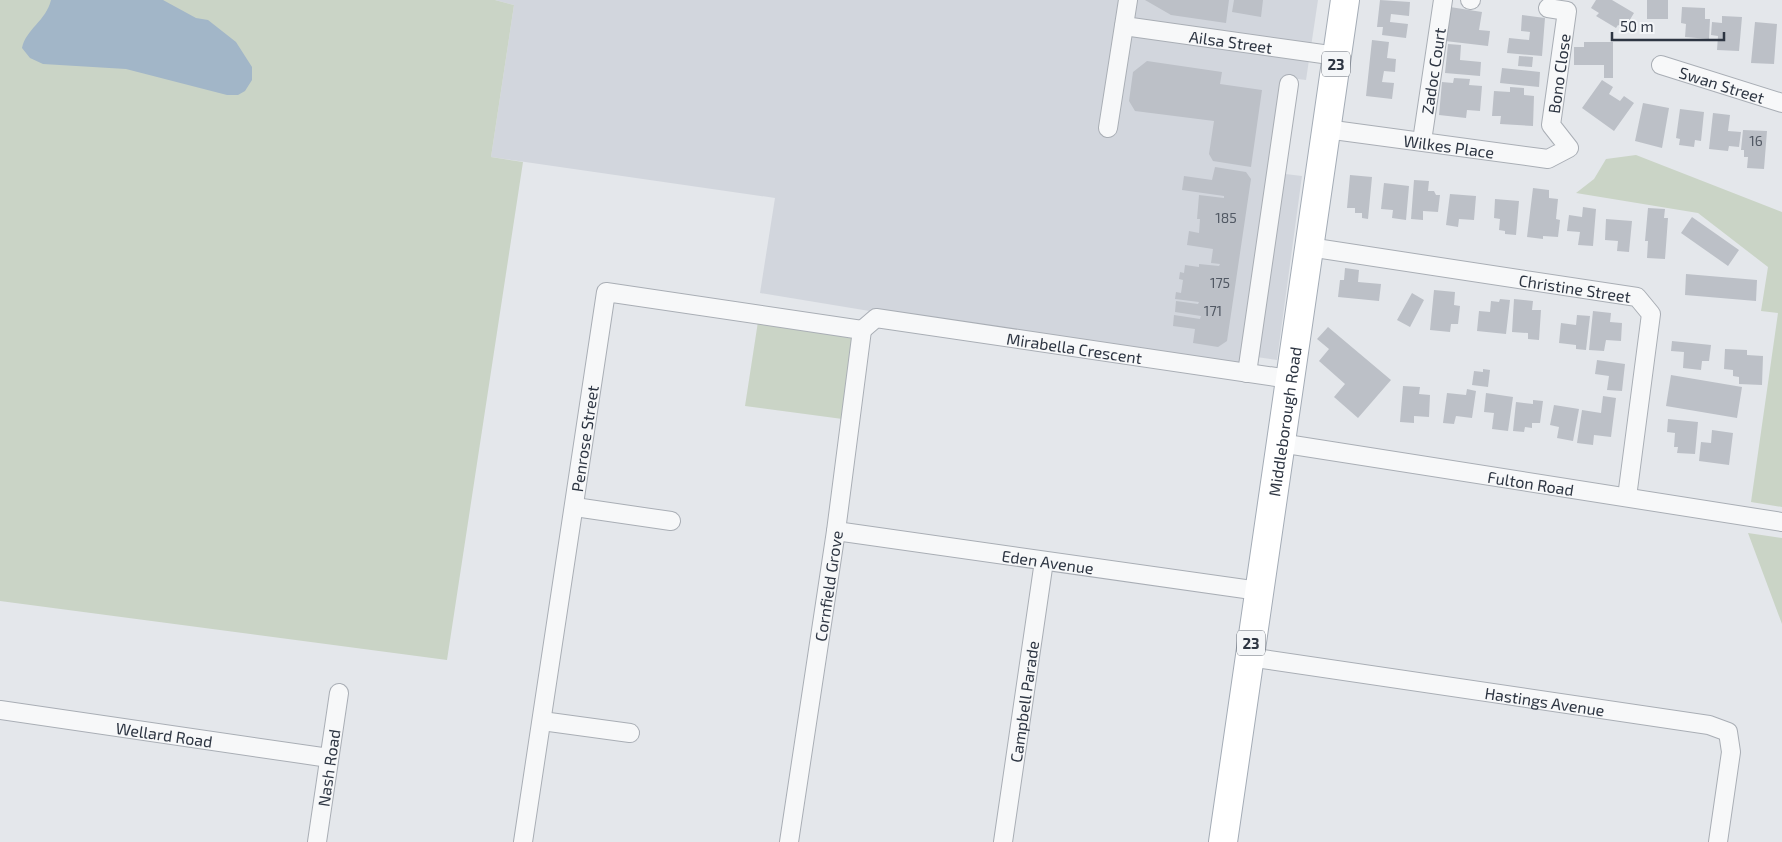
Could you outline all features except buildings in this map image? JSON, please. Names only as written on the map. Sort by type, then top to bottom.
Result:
[{"type":"main road","name":"Middleborough Road","points":[[1223,842],[1345,0]]},
{"type":"street","points":[[1108,128],[1128,0]]},
{"type":"street","name":"Zadoc Court","points":[[1422,141],[1443,0]]},
{"type":"street","name":"Bono Close","points":[[1548,8],[1567,12],[1551,126],[1569,148]]},
{"type":"street","name":"Ailsa Street","points":[[1124,26],[1337,56]]},
{"type":"street","name":"Swan Street","points":[[1661,65],[1782,103]]},
{"type":"street","points":[[1247,373],[1289,84]]},
{"type":"street","name":"Wilkes Place","points":[[1326,129],[1548,159],[1569,148]]},
{"type":"street","name":"Christine Street","points":[[1309,247],[1637,297],[1650,314],[1627,496]]},
{"type":"street","name":"Penrose Street","points":[[524,842],[606,292],[862,330]]},
{"type":"street","name":"Mirabella Crescent","points":[[862,330],[876,318],[1289,379]]},
{"type":"street","name":"Cornfield Grove","points":[[789,842],[836,530],[862,330]]},
{"type":"street","name":"Fulton Road","points":[[1280,443],[1627,496],[1782,522]]},
{"type":"street","points":[[574,507],[671,521]]},
{"type":"street","name":"Eden Avenue","points":[[836,530],[1259,591]]},
{"type":"street","name":"Campbell Parade","points":[[1003,842],[1044,561]]},
{"type":"street","name":"Hastings Avenue","points":[[1249,657],[1709,724],[1728,732],[1731,752],[1718,842]]},
{"type":"street","name":"Nash Road","points":[[317,842],[339,693]]},
{"type":"street","name":"Wellard Road","points":[[0,710],[329,758]]},
{"type":"street","points":[[542,721],[630,734]]},
{"type":"shaded area","points":[[495,0],[1318,0],[1306,80],[1290,78],[1277,173],[1302,176],[1277,360],[1250,356],[1247,373],[760,293],[775,198],[491,157],[514,5]]},
{"type":"green space","points":[[0,0],[495,0],[514,5],[491,157],[523,162],[447,660],[0,601]]},
{"type":"green space","points":[[1636,155],[1782,212],[1782,507],[1751,502],[1778,313],[1761,311],[1768,267],[1698,213],[1576,193],[1594,179],[1606,159]]},
{"type":"green space","points":[[759,315],[862,330],[850,420],[745,406]]},
{"type":"green space","points":[[1748,533],[1782,538],[1782,624]]},
{"type":"water","points":[[51,0],[163,0],[196,18],[208,20],[236,42],[252,67],[252,80],[245,91],[238,95],[227,95],[126,69],[43,64],[30,58],[22,48],[28,35],[45,14]]}]
